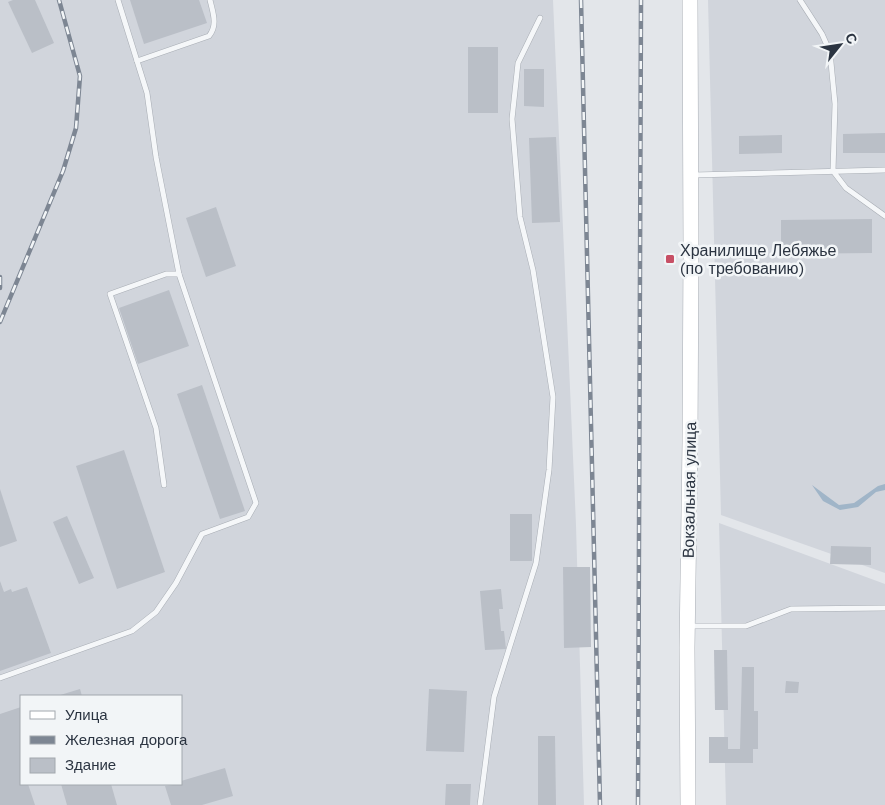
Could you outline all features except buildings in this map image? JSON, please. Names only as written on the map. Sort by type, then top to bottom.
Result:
[{"type":"main road","name":"Вокзальная улица","points":[[688,805],[690,0]]},
{"type":"lane","points":[[0,678],[132,631],[156,612],[176,582],[202,534],[248,518],[256,503],[179,274],[156,157],[147,93],[118,0]]},
{"type":"lane","points":[[138,62],[209,36],[214,30],[210,0]]},
{"type":"lane","points":[[800,0],[822,34],[830,52],[834,104],[833,170],[846,188],[885,216]]},
{"type":"lane","points":[[480,805],[494,697],[536,563],[550,470],[553,397],[533,270],[520,217],[512,120],[518,63],[540,18]]},
{"type":"lane","points":[[690,175],[885,170]]},
{"type":"lane","points":[[164,485],[156,428],[110,294],[166,274],[179,274]]},
{"type":"lane","points":[[687,626],[746,626],[791,609],[885,608]]},
{"type":"shaded area","points":[[0,0],[553,0],[576,525],[584,805],[0,805]]},
{"type":"shaded area","points":[[708,0],[885,0],[885,573],[721,515]]},
{"type":"shaded area","points":[[719,523],[885,584],[885,805],[726,805]]},
{"type":"water","points":[[885,484],[885,490],[876,492],[858,507],[840,510],[823,501],[812,485],[839,505],[854,503],[878,486]]},
{"type":"railway","points":[[0,322],[63,171],[76,128],[80,76],[59,0]]},
{"type":"railway","points":[[581,0],[600,805]]},
{"type":"railway","points":[[638,805],[641,0]]},
{"type":"railway","points":[[0,277],[0,288]]},
{"type":"place","name":"Хранилище Лебяжье (по требованию)","points":[[670,259]]}]
